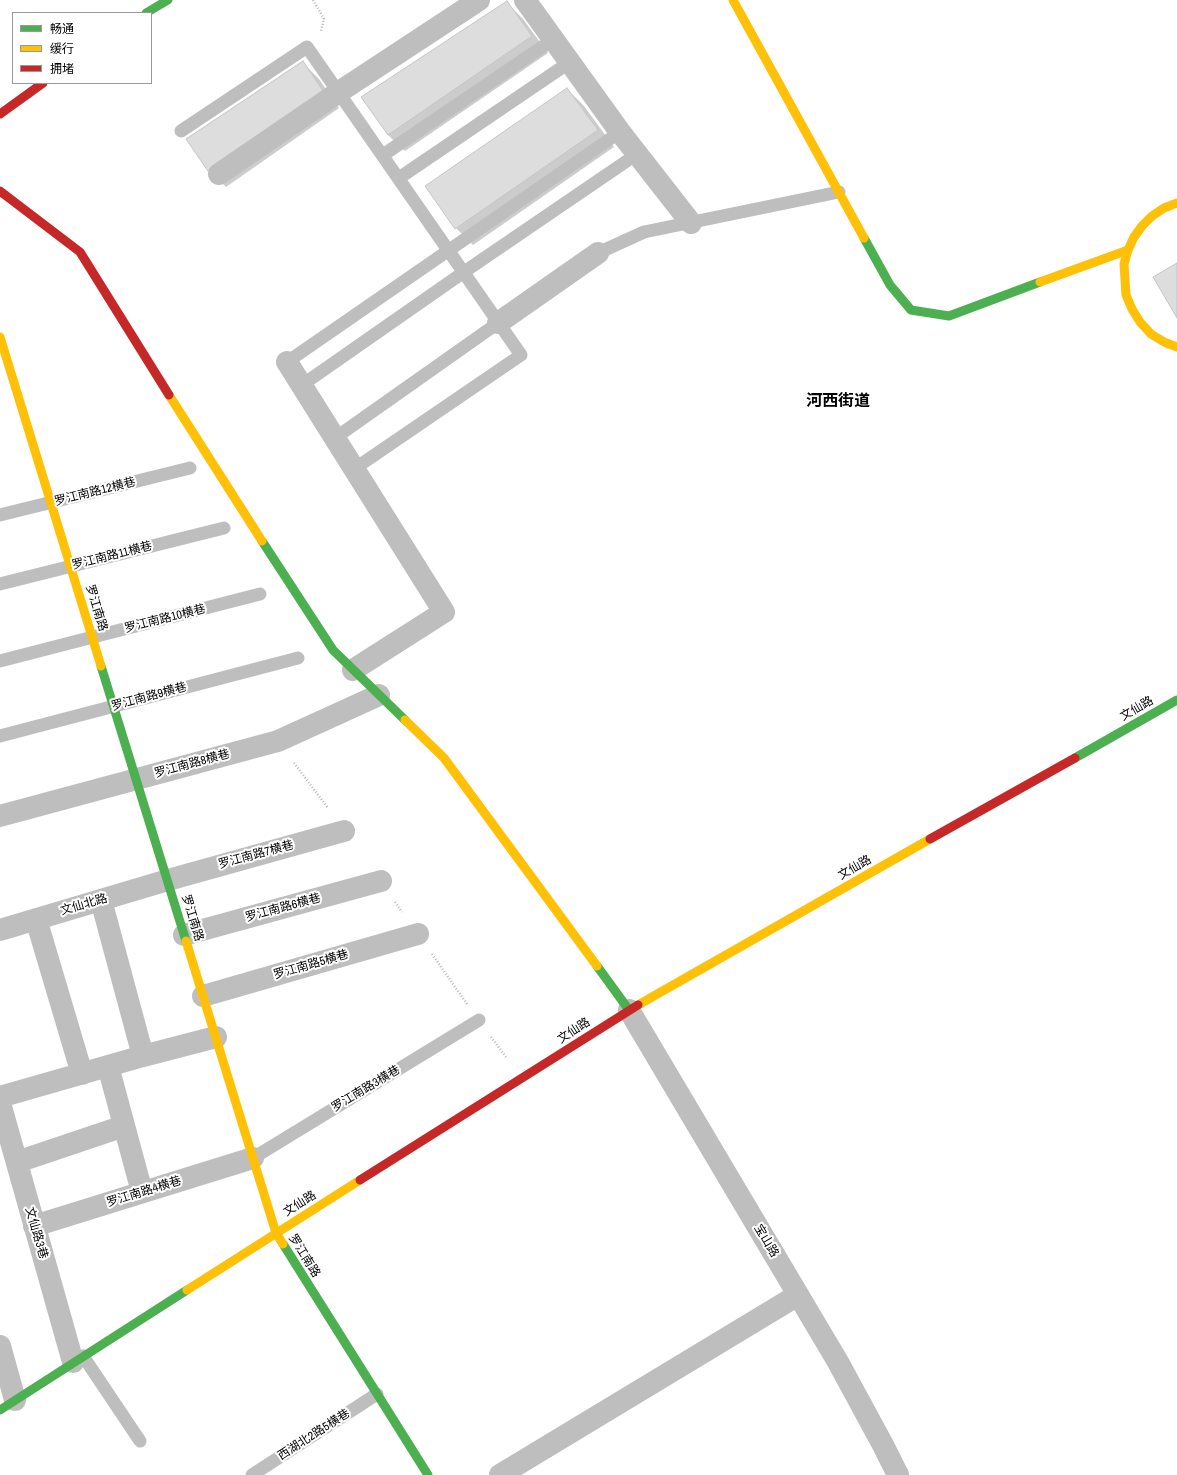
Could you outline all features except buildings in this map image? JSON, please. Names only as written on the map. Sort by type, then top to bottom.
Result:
[{"type":"street","points":[[148,12],[168,0]]},
{"type":"street","points":[[219,174],[339,92],[480,0]]},
{"type":"street","points":[[525,0],[620,132],[691,223]]},
{"type":"street","points":[[733,0],[890,285],[911,310],[949,316],[1128,250]]},
{"type":"street","points":[[0,114],[42,84]]},
{"type":"street","points":[[0,191],[80,252],[199,444],[334,650],[379,696],[444,758],[629,1010]]},
{"type":"street","points":[[1177,203],[1164,208],[1152,216],[1142,226],[1134,237],[1124,264],[1126,295],[1140,322],[1151,334],[1164,342],[1177,347]]},
{"type":"street","points":[[498,323],[598,253]]},
{"type":"street","name":"罗江南路","points":[[0,337],[276,1233],[428,1475]]},
{"type":"street","points":[[287,362],[444,612],[353,670]]},
{"type":"street","name":"罗江南路8横巷","points":[[0,816],[278,741],[379,696]]},
{"type":"street","name":"文仙路","points":[[8,1405],[276,1233],[629,1010],[1177,700]]},
{"type":"street","name":"罗江南路7横巷","points":[[168,880],[344,831]]},
{"type":"street","name":"文仙北路","points":[[0,930],[168,880]]},
{"type":"street","name":"罗江南路6横巷","points":[[184,935],[381,882]]},
{"type":"street","points":[[101,900],[143,1056]]},
{"type":"street","points":[[36,919],[82,1074]]},
{"type":"street","name":"罗江南路5横巷","points":[[203,996],[418,934]]},
{"type":"street","name":"宝山路","points":[[629,1010],[838,1362],[898,1475]]},
{"type":"street","points":[[0,1097],[143,1056],[216,1037]]},
{"type":"street","points":[[108,1066],[142,1192]]},
{"type":"street","name":"文仙路3巷","points":[[0,1103],[34,1226],[78,1359]]},
{"type":"street","points":[[17,1162],[124,1126]]},
{"type":"street","name":"罗江南路4横巷","points":[[34,1226],[253,1158]]},
{"type":"street","points":[[500,1475],[798,1295]]},
{"type":"street","points":[[0,1346],[8,1405]]},
{"type":"lane","points":[[383,155],[554,39]]},
{"type":"lane","points":[[181,131],[307,47],[521,355],[354,469]]},
{"type":"lane","points":[[399,178],[570,62]]},
{"type":"lane","points":[[287,362],[620,132]]},
{"type":"lane","points":[[302,385],[637,154]]},
{"type":"lane","points":[[598,253],[644,232],[839,192]]},
{"type":"lane","points":[[335,438],[498,323]]},
{"type":"lane","name":"罗江南路12横巷","points":[[0,516],[190,468]]},
{"type":"lane","name":"罗江南路11横巷","points":[[0,584],[224,528]]},
{"type":"lane","name":"罗江南路10横巷","points":[[0,661],[260,594]]},
{"type":"lane","name":"罗江南路9横巷","points":[[0,736],[298,658]]},
{"type":"lane","name":"罗江南路3横巷","points":[[253,1158],[479,1020]]},
{"type":"lane","points":[[78,1359],[140,1441]]},
{"type":"lane","name":"西湖北2路5横巷","points":[[252,1475],[377,1394]]},
{"type":"path","points":[[278,741],[344,831]]},
{"type":"path","points":[[381,882],[521,1079]]},
{"type":"traffic: fast","points":[[148,12],[168,0]]},
{"type":"traffic: fast","points":[[864,238],[890,285],[911,310],[949,316],[1040,282]]},
{"type":"traffic: fast","points":[[262,541],[333,650],[405,720]]},
{"type":"traffic: fast","points":[[101,666],[186,941]]},
{"type":"traffic: fast","points":[[1075,758],[1177,700]]},
{"type":"traffic: fast","points":[[597,966],[629,1010]]},
{"type":"traffic: fast","points":[[283,1244],[428,1475]]},
{"type":"traffic: fast","points":[[0,1410],[187,1290]]},
{"type":"traffic: slow","points":[[733,0],[864,238]]},
{"type":"traffic: slow","points":[[1177,203],[1164,208],[1152,216],[1142,226],[1134,237],[1124,264],[1126,295],[1140,322],[1151,334],[1164,342],[1177,347]]},
{"type":"traffic: slow","points":[[1040,282],[1128,250]]},
{"type":"traffic: slow","points":[[0,337],[101,666]]},
{"type":"traffic: slow","points":[[169,395],[262,541]]},
{"type":"traffic: slow","points":[[405,720],[444,758],[597,966]]},
{"type":"traffic: slow","points":[[638,1005],[930,839]]},
{"type":"traffic: slow","points":[[186,941],[276,1233],[283,1244]]},
{"type":"traffic: slow","points":[[187,1290],[360,1180]]},
{"type":"traffic: jam","points":[[0,114],[42,84]]},
{"type":"traffic: jam","points":[[0,191],[80,252],[169,395]]},
{"type":"traffic: jam","points":[[930,839],[1075,758]]},
{"type":"traffic: jam","points":[[360,1180],[638,1005]]},
{"type":"district","name":"河西街道","points":[[838,402]]}]
